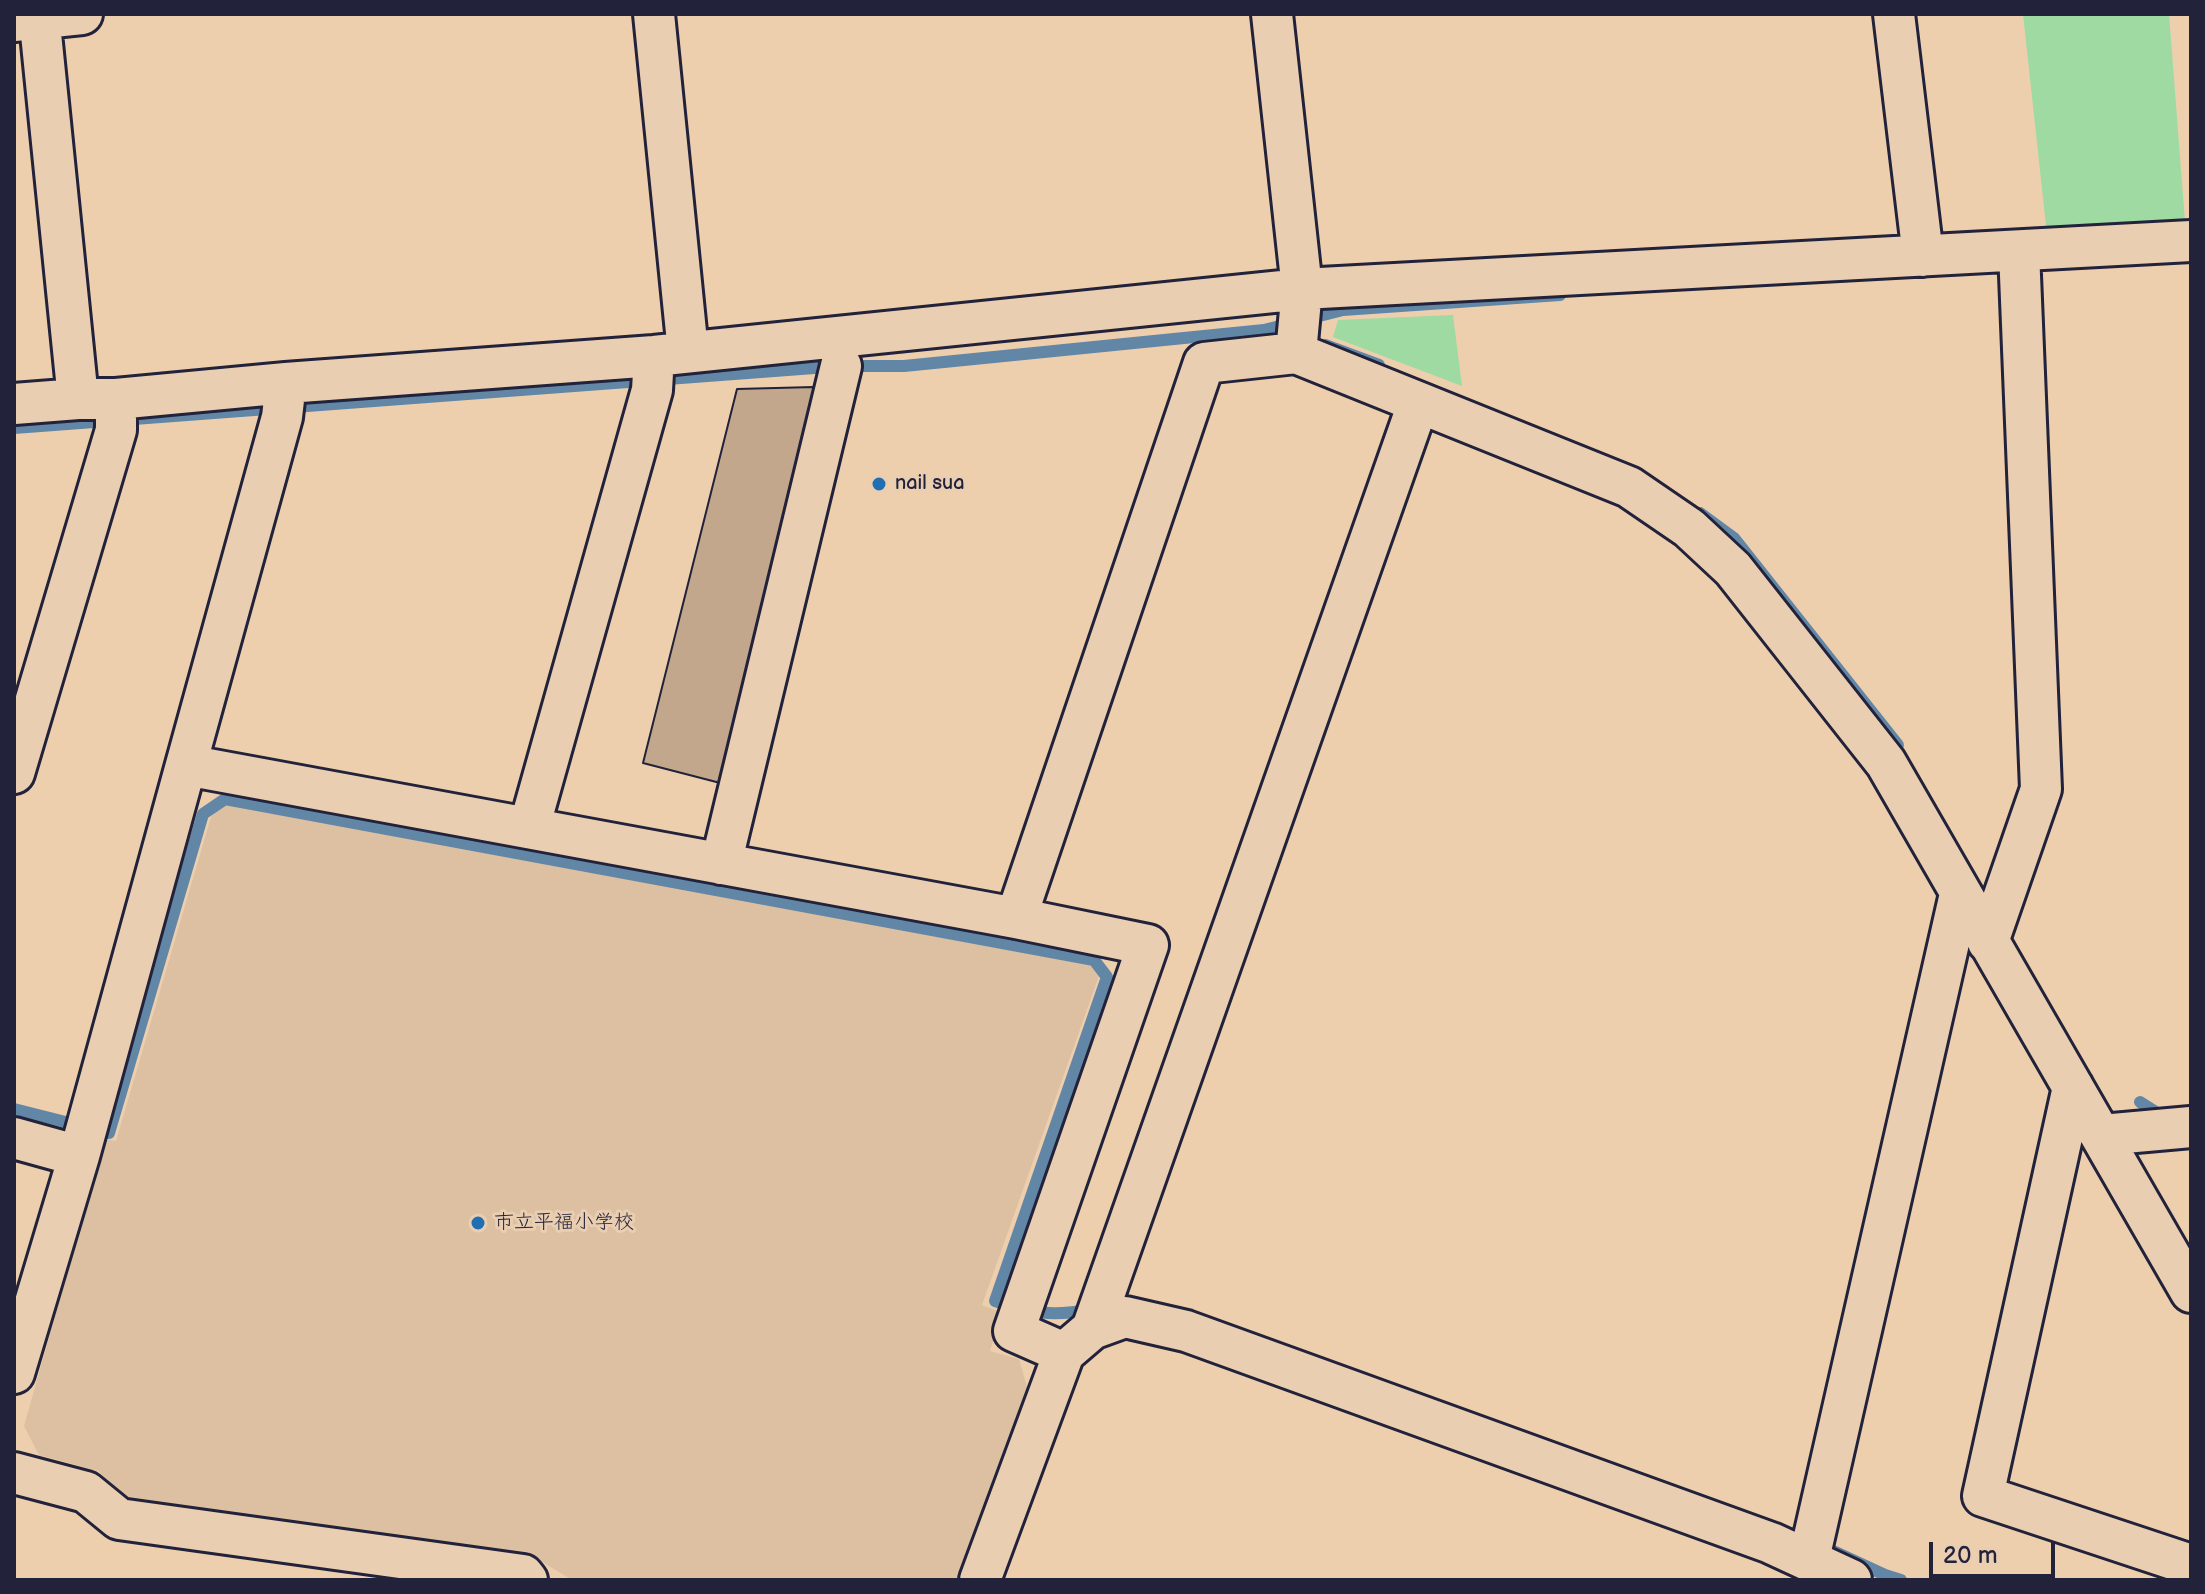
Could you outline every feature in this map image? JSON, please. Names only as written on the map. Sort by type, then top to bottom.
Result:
[{"type":"street","points":[[14,773],[106,410],[31,18],[82,14]]},
{"type":"street","points":[[529,828],[662,366],[654,14]]},
{"type":"street","points":[[1272,14],[1299,324]]},
{"type":"street","points":[[1894,14],[1923,256]]},
{"type":"street","points":[[14,404],[106,410],[285,399],[662,366],[1299,324],[1923,256],[2020,263],[2191,241]]},
{"type":"street","points":[[1988,942],[2041,789],[2020,263]]},
{"type":"street","points":[[1299,324],[1418,404],[1629,487],[1689,528],[1733,569],[1886,763],[2191,1292]]},
{"type":"street","points":[[1016,918],[1204,363],[1299,324]]},
{"type":"street","points":[[721,864],[841,366]]},
{"type":"street","points":[[14,1373],[84,1136],[285,399]]},
{"type":"street","points":[[980,1580],[1089,1325],[1418,404]]},
{"type":"street","points":[[186,765],[1148,945],[1014,1331],[1089,1325],[1125,1317],[1186,1331],[1741,1532],[1812,1546],[1851,1580]]},
{"type":"street","points":[[1812,1546],[1960,894]]},
{"type":"street","points":[[2073,1087],[1983,1496],[2191,1565]]},
{"type":"street","points":[[2102,1135],[2191,1127]]},
{"type":"street","points":[[14,1138],[84,1136]]},
{"type":"street","points":[[14,1473],[86,1492],[119,1519],[523,1575],[527,1580]]},
{"type":"shaded area","points":[[225,804],[1090,965],[1099,976],[982,1305],[1002,1313],[990,1351],[1019,1359],[1029,1394],[961,1580],[572,1580],[529,1554],[129,1499],[98,1471],[39,1455],[24,1426],[105,1139],[116,1141],[211,817]]},
{"type":"green space","points":[[2023,14],[2169,14],[2185,222],[2047,235]]},
{"type":"green space","points":[[1453,315],[1462,386],[1333,337],[1338,320]]},
{"type":"building","points":[[814,387],[826,403],[728,785],[643,763],[737,389]]},
{"type":"waterway","points":[[14,428],[841,366],[904,366],[1264,330],[1343,310],[1560,295]]},
{"type":"waterway","points":[[1325,345],[1379,365]]},
{"type":"waterway","points":[[1700,513],[1734,538],[1898,745]]},
{"type":"waterway","points":[[14,1109],[109,1133],[203,814],[225,799],[1094,960],[1107,977],[995,1301],[1043,1313],[1092,1310]]},
{"type":"waterway","points":[[2140,1102],[2159,1114],[2165,1114]]},
{"type":"waterway","points":[[1820,1545],[1901,1580]]},
{"type":"place","name":"nail sua","points":[[879,484]]},
{"type":"place","name":"市立平福小学校","points":[[478,1223]]}]
